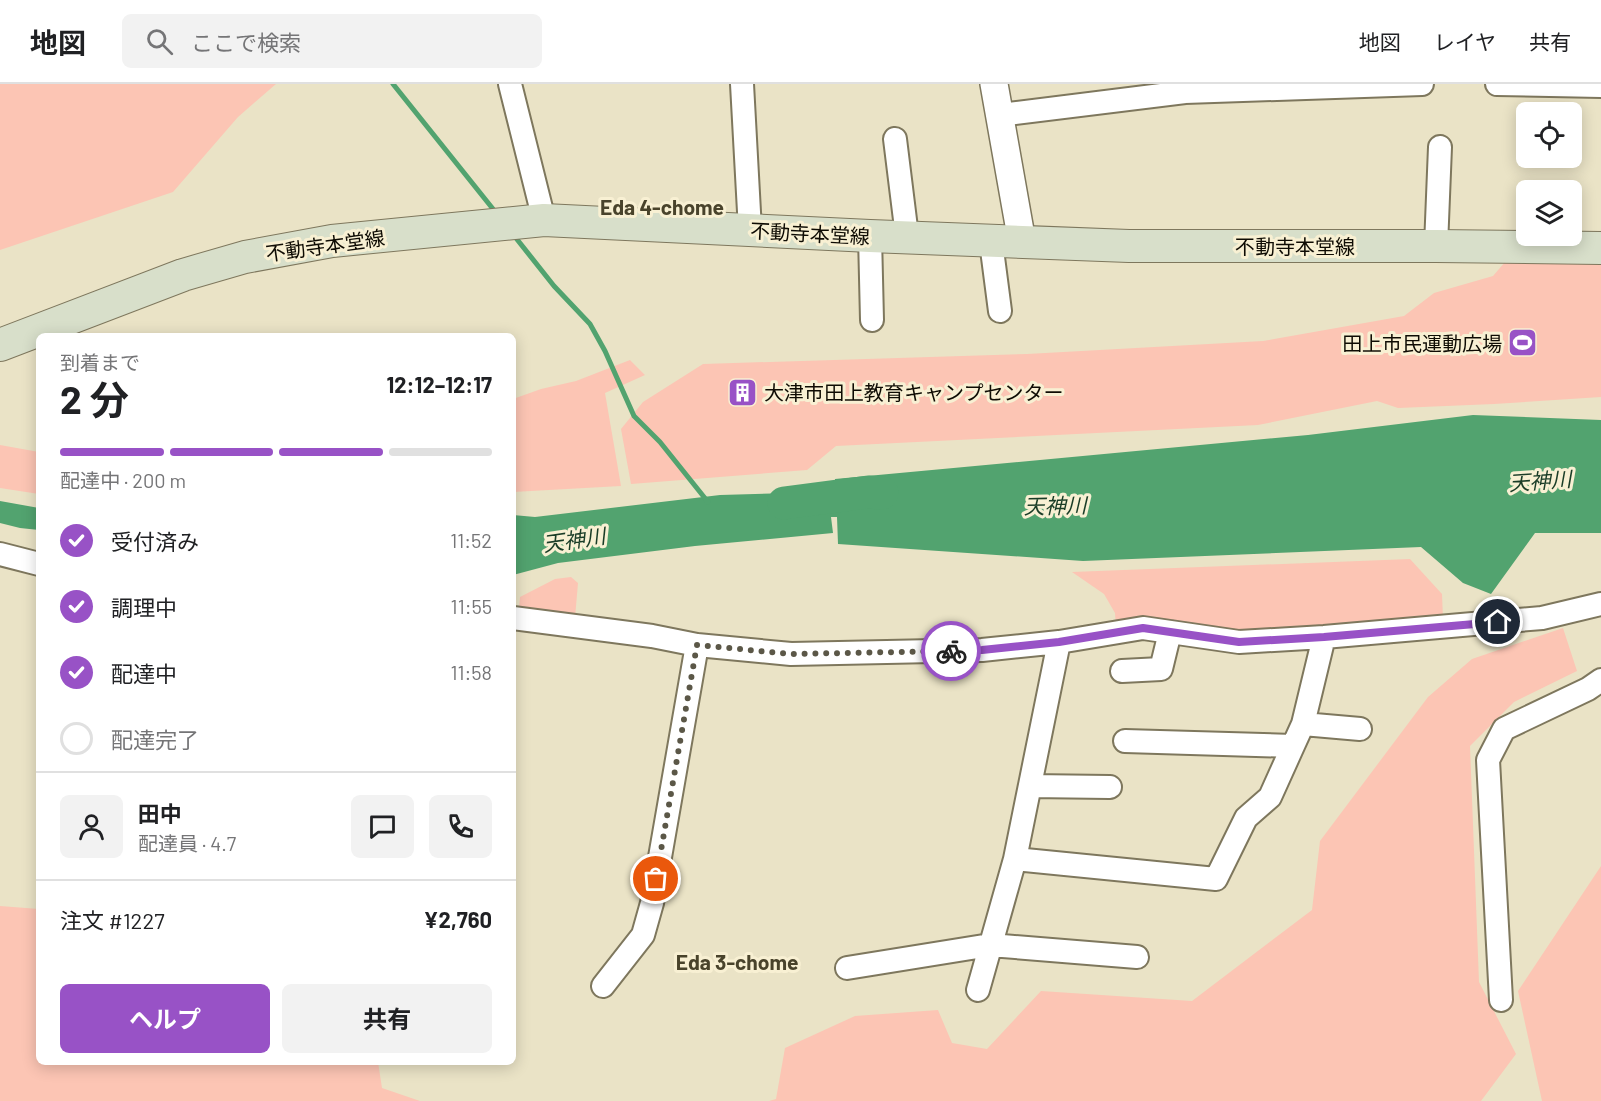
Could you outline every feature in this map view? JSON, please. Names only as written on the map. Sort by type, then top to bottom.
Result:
[{"type":"main road","name":"不動寺本堂線","points":[[0,345],[183,275],[246,257],[332,241],[544,220],[907,236],[991,242],[1129,246],[1601,248]]},
{"type":"street","points":[[510,84],[544,220]]},
{"type":"street","points":[[742,84],[750,230]]},
{"type":"street","points":[[994,84],[1022,242]]},
{"type":"street","points":[[1000,115],[1185,88],[1422,84]]},
{"type":"street","points":[[1497,84],[1601,86]]},
{"type":"street","points":[[895,139],[907,236]]},
{"type":"street","points":[[1436,246],[1440,147]]},
{"type":"street","points":[[870,236],[872,320]]},
{"type":"street","points":[[991,242],[1000,311]]},
{"type":"street","points":[[0,554],[36,563]]},
{"type":"street","points":[[516,618],[652,636],[697,645],[791,654],[982,650],[1059,642],[1143,628],[1239,642],[1324,637],[1542,618],[1601,604]]},
{"type":"street","points":[[1122,671],[1161,669],[1170,632]]},
{"type":"street","points":[[1015,860],[1216,879],[1246,818],[1270,797],[1303,724],[1324,637]]},
{"type":"street","points":[[978,990],[1015,860],[1059,642]]},
{"type":"street","points":[[603,986],[643,935],[652,903],[697,645]]},
{"type":"street","points":[[1501,1000],[1488,760],[1504,729],[1588,689],[1601,680]]},
{"type":"street","points":[[1303,724],[1360,729]]},
{"type":"street","points":[[1125,741],[1293,746]]},
{"type":"street","points":[[1030,786],[1110,787]]},
{"type":"street","points":[[847,968],[990,945],[1137,957]]},
{"type":"shaded area","points":[[0,84],[276,84],[238,117],[173,192],[0,250]]},
{"type":"shaded area","points":[[1601,259],[1601,397],[1398,408],[1377,401],[1258,425],[836,446],[807,470],[631,484],[621,429],[643,402],[703,364],[1027,354],[1263,341],[1404,316],[1434,293],[1493,276],[1505,262]]},
{"type":"shaded area","points":[[630,360],[645,375],[605,393],[621,486],[516,492],[516,398],[541,389],[576,381]]},
{"type":"shaded area","points":[[0,445],[36,451],[36,494],[0,488]]},
{"type":"shaded area","points":[[1410,559],[1442,594],[1443,619],[1280,634],[1116,627],[1115,613],[1104,594],[1072,572]]},
{"type":"shaded area","points":[[571,577],[578,583],[575,618],[519,608],[520,597],[555,579]]},
{"type":"shaded area","points":[[1563,628],[1577,671],[1514,702],[1470,746],[1479,982],[1516,1054],[1481,1101],[769,1101],[776,1099],[785,1048],[855,1016],[938,1010],[952,1043],[987,1049],[1041,991],[1192,1001],[1312,910],[1320,841],[1428,697],[1472,659]]},
{"type":"shaded area","points":[[1601,866],[1601,1101],[1542,1101],[1518,991]]},
{"type":"shaded area","points":[[0,906],[36,909],[36,1065],[378,1065],[382,1088],[420,1101],[0,1101]]},
{"type":"water","points":[[1473,415],[1601,420],[1601,533],[1535,533],[1491,594],[1463,583],[1421,547],[1083,561],[838,544],[837,517],[831,517],[833,533],[695,546],[558,563],[516,574],[516,515],[535,517],[720,495],[829,492],[831,506],[836,507],[835,479],[1308,435]]},
{"type":"water","points":[[0,501],[36,507],[36,530],[0,523]]},
{"type":"waterway","points":[[393,84],[497,214]]},
{"type":"waterway","points":[[512,233],[554,286],[590,324],[605,351],[634,416],[660,442],[708,502]]},
{"type":"waterway","name":"天神川","points":[[784,503],[868,492],[882,493]]},
{"type":"way so far","points":[[656,879],[697,645],[791,654],[951,651]]},
{"type":"place","name":"田上市民運動広場","points":[[1523,343]]},
{"type":"place","name":"大津市田上教育キャンプセンター","points":[[743,392]]},
{"type":"district","name":"Eda 4-chome","points":[[662,206]]},
{"type":"district","name":"Eda 3-chome","points":[[737,961]]},
{"type":"route","points":[[951,651],[1059,642],[1143,628],[1239,642],[1498,622]]}]
